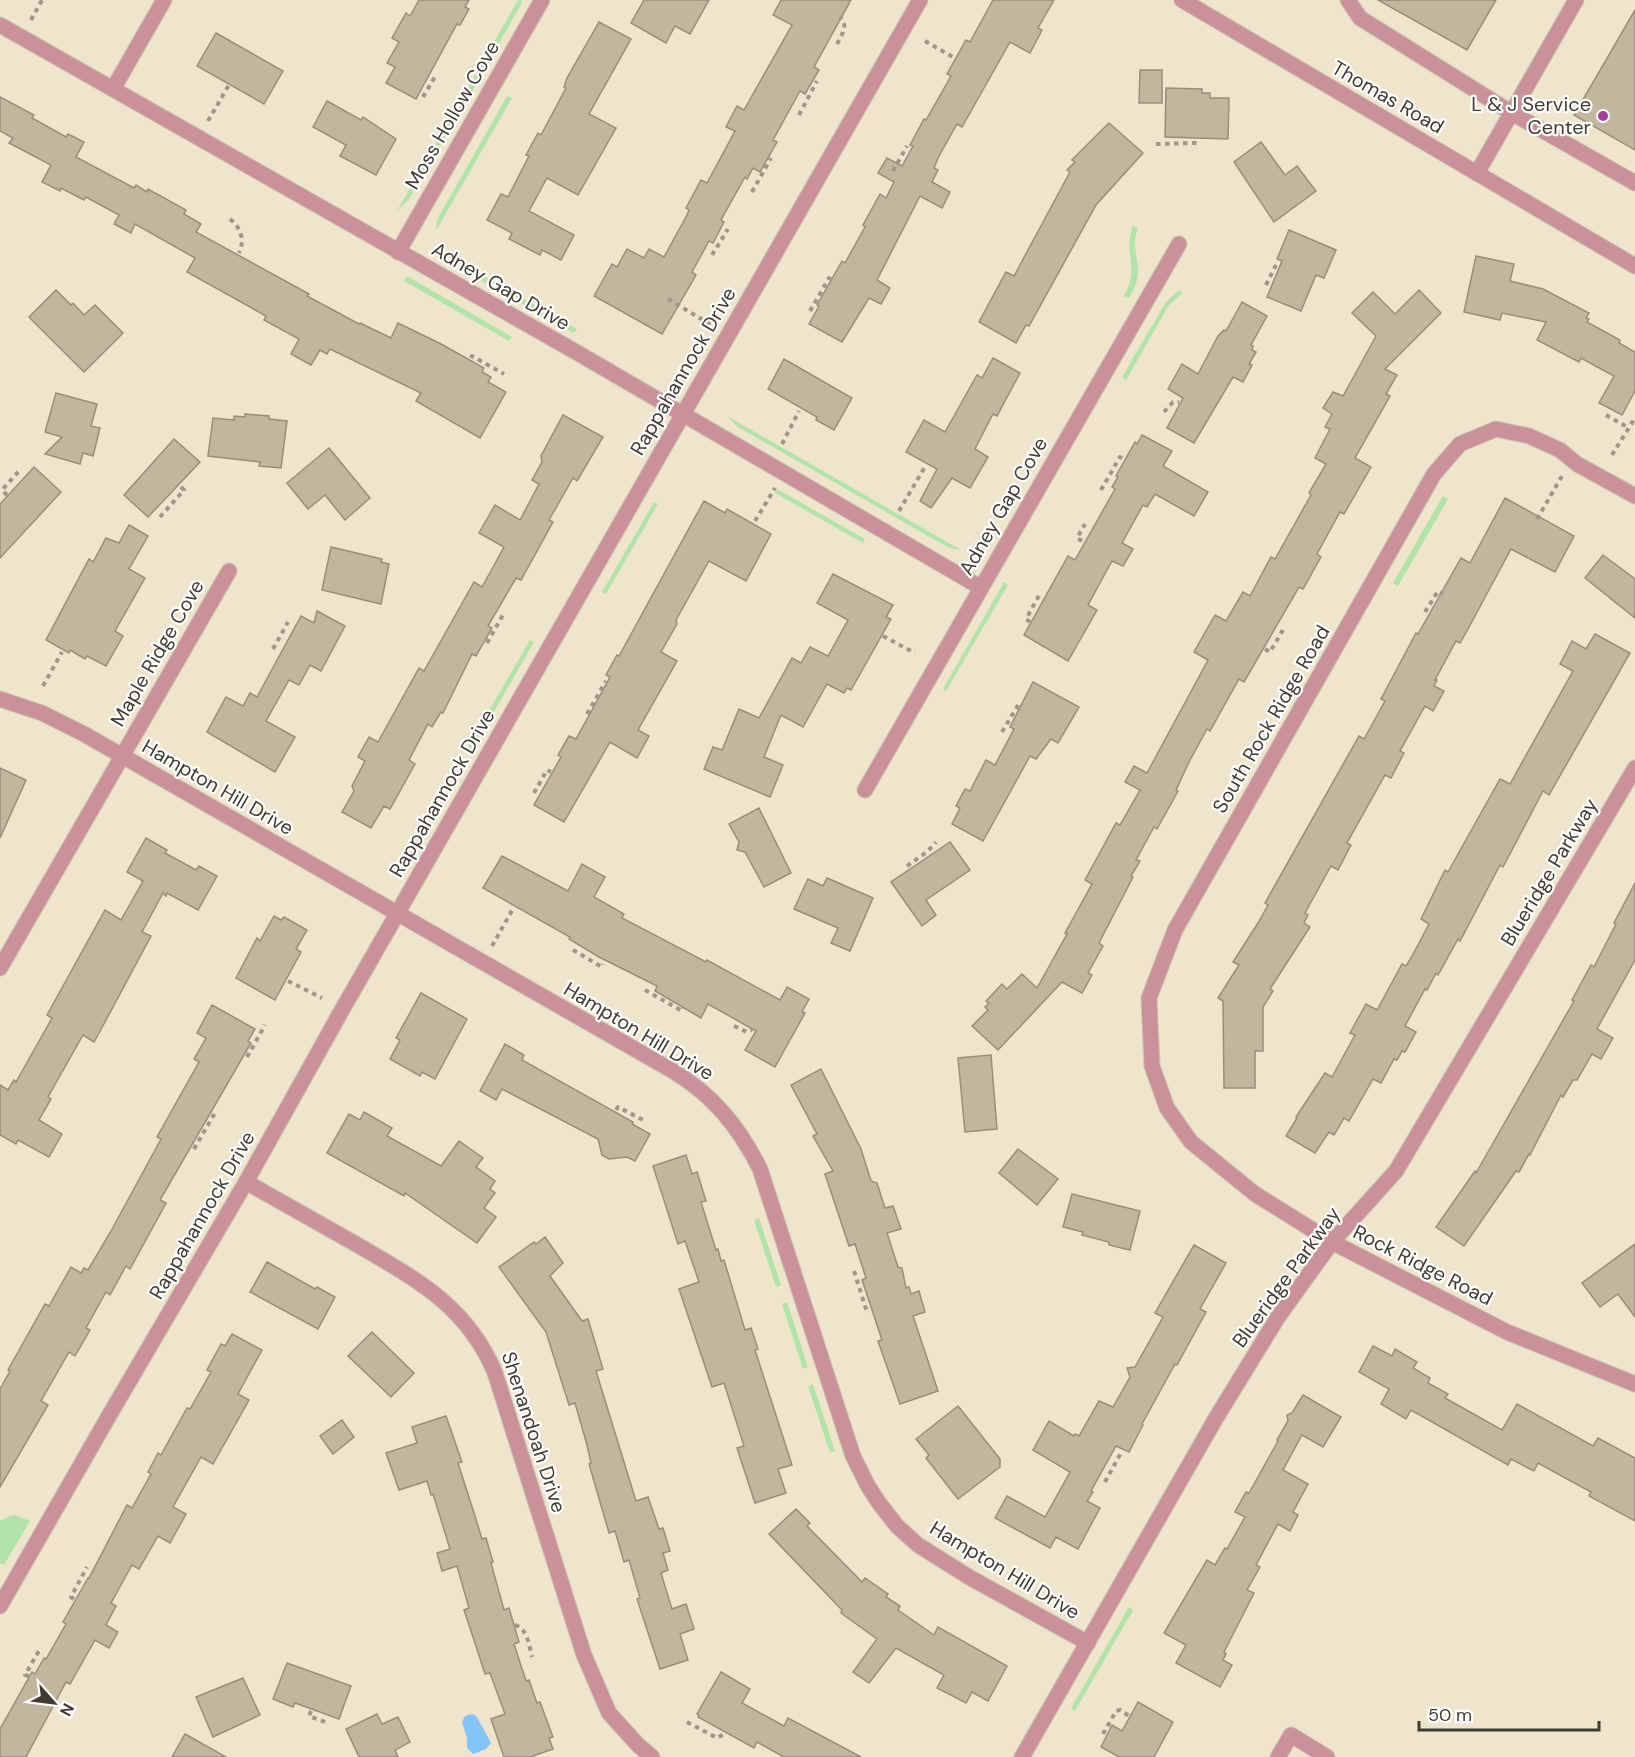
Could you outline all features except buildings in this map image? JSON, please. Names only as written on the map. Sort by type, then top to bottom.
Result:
[{"type":"street","points":[[113,89],[164,0]]},
{"type":"street","name":"Moss Hollow Cove","points":[[398,252],[542,0]]},
{"type":"street","name":"Rappahannock Drive","points":[[0,1606],[246,1182],[920,0]]},
{"type":"street","name":"Thomas Road","points":[[1182,0],[1635,266]]},
{"type":"street","points":[[1348,0],[1360,18],[1512,113],[1635,183]]},
{"type":"street","points":[[1477,173],[1576,0]]},
{"type":"street","name":"Adney Gap Drive","points":[[0,25],[683,414],[980,587]]},
{"type":"street","name":"Adney Gap Cove","points":[[865,790],[1179,244]]},
{"type":"street","name":"South Rock Ridge Road","points":[[1152,1066],[1149,998],[1175,930],[1434,474],[1460,444],[1496,429],[1529,436],[1560,450],[1577,464],[1635,496]]},
{"type":"street","name":"Maple Ridge Cove","points":[[0,968],[229,571]]},
{"type":"street","name":"Hampton Hill Drive","points":[[0,699],[42,713],[123,756],[697,1086],[716,1103],[738,1130],[760,1169],[853,1456],[871,1491],[897,1526],[918,1545],[969,1577],[1088,1643]]},
{"type":"street","name":"Blueridge Parkway","points":[[1022,1757],[1216,1418],[1278,1317],[1332,1242],[1396,1171],[1635,768]]},
{"type":"street","name":"Rock Ridge Road","points":[[1152,1066],[1167,1108],[1191,1142],[1256,1194],[1332,1242],[1507,1332],[1635,1384]]},
{"type":"street","name":"Shenandoah Drive","points":[[246,1182],[421,1282],[457,1312],[477,1337],[495,1373],[584,1655],[609,1713],[652,1757]]},
{"type":"street","points":[[1278,1757],[1291,1735],[1327,1757]]},
{"type":"path","points":[[30,22],[42,0]]},
{"type":"path","points":[[837,44],[845,29],[840,17]]},
{"type":"path","points":[[925,41],[953,57]]},
{"type":"path","points":[[423,97],[436,75]]},
{"type":"path","points":[[799,115],[817,81]]},
{"type":"path","points":[[206,124],[230,83]]},
{"type":"path","points":[[1156,144],[1197,143],[1197,140]]},
{"type":"path","points":[[893,171],[907,146]]},
{"type":"path","points":[[752,192],[771,158]]},
{"type":"path","points":[[230,219],[240,228],[243,243],[239,253]]},
{"type":"path","points":[[712,255],[728,229]]},
{"type":"path","points":[[1266,285],[1278,261]]},
{"type":"path","points":[[810,311],[829,278],[831,279]]},
{"type":"path","points":[[668,299],[714,327]]},
{"type":"path","points":[[471,358],[472,356],[504,374]]},
{"type":"path","points":[[1164,412],[1173,402],[1179,402]]},
{"type":"path","points":[[782,444],[799,411]]},
{"type":"path","points":[[1606,415],[1629,428]]},
{"type":"path","points":[[1612,455],[1635,418]]},
{"type":"path","points":[[1101,490],[1120,457],[1125,460]]},
{"type":"path","points":[[899,511],[926,465]]},
{"type":"path","points":[[7,495],[2,490],[19,471]]},
{"type":"path","points":[[1537,519],[1563,474]]},
{"type":"path","points":[[160,516],[184,490],[180,486]]},
{"type":"path","points":[[755,521],[776,488]]},
{"type":"path","points":[[1082,542],[1077,538],[1084,524]]},
{"type":"path","points":[[1425,612],[1438,591],[1443,594]]},
{"type":"path","points":[[1030,622],[1026,619],[1041,592]]},
{"type":"path","points":[[487,643],[504,613]]},
{"type":"path","points":[[273,649],[288,622]]},
{"type":"path","points":[[1265,649],[1270,652],[1282,630]]},
{"type":"path","points":[[883,636],[915,653]]},
{"type":"path","points":[[43,686],[63,652]]},
{"type":"path","points":[[587,714],[606,681]]},
{"type":"path","points":[[1002,732],[1020,702]]},
{"type":"path","points":[[534,793],[548,770],[551,772]]},
{"type":"path","points":[[908,866],[936,842]]},
{"type":"path","points":[[492,947],[514,907]]},
{"type":"path","points":[[573,950],[602,967],[603,964]]},
{"type":"path","points":[[288,981],[321,998]]},
{"type":"path","points":[[645,990],[682,1011],[683,1008]]},
{"type":"path","points":[[247,1057],[265,1025]]},
{"type":"path","points":[[734,1026],[747,1032],[752,1030]]},
{"type":"path","points":[[616,1110],[618,1107],[645,1121]]},
{"type":"path","points":[[194,1149],[216,1111]]},
{"type":"path","points":[[854,1271],[867,1312],[869,1311]]},
{"type":"path","points":[[1105,1482],[1122,1451]]},
{"type":"path","points":[[74,1599],[71,1597],[87,1567]]},
{"type":"path","points":[[515,1625],[520,1626],[525,1633],[532,1658]]},
{"type":"path","points":[[29,1677],[26,1675],[40,1649]]},
{"type":"path","points":[[311,1710],[309,1716],[328,1723]]},
{"type":"path","points":[[1102,1734],[1116,1711],[1120,1710],[1132,1718]]},
{"type":"path","points":[[687,1722],[717,1738],[724,1734]]},
{"type":"green space","points":[[518,0],[523,1],[463,107],[458,105]]},
{"type":"green space","points":[[507,96],[512,98],[436,231],[437,220]]},
{"type":"green space","points":[[448,122],[452,125],[409,199],[397,211]]},
{"type":"green space","points":[[1133,226],[1138,228],[1135,245],[1138,275],[1129,298],[1124,296],[1131,276],[1129,244]]},
{"type":"green space","points":[[481,274],[577,329],[574,333],[478,279]]},
{"type":"green space","points":[[407,276],[512,337],[509,341],[404,281]]},
{"type":"green space","points":[[1179,290],[1183,293],[1169,305],[1126,380],[1122,377],[1166,302]]},
{"type":"green space","points":[[727,416],[961,550],[940,543],[738,427]]},
{"type":"green space","points":[[777,489],[865,539],[863,543],[775,493]]},
{"type":"green space","points":[[1443,496],[1448,499],[1398,586],[1393,583]]},
{"type":"green space","points":[[654,502],[658,504],[606,594],[602,592]]},
{"type":"green space","points":[[1004,582],[1008,585],[946,691],[943,689]]},
{"type":"green space","points":[[530,640],[534,642],[472,750],[468,747]]},
{"type":"green space","points":[[759,1218],[781,1285],[776,1287],[754,1220]]},
{"type":"green space","points":[[787,1302],[808,1367],[803,1369],[782,1304]]},
{"type":"green space","points":[[813,1384],[835,1451],[830,1453],[808,1386]]},
{"type":"green space","points":[[15,1515],[30,1521],[4,1565],[0,1563],[0,1521]]},
{"type":"green space","points":[[1129,1607],[1133,1610],[1075,1711],[1071,1708]]},
{"type":"water","points":[[473,1714],[477,1717],[491,1743],[486,1749],[473,1754],[467,1748],[467,1738],[462,1722],[465,1716]]},
{"type":"place","name":"L & J Service Center","points":[[1603,116]]}]
